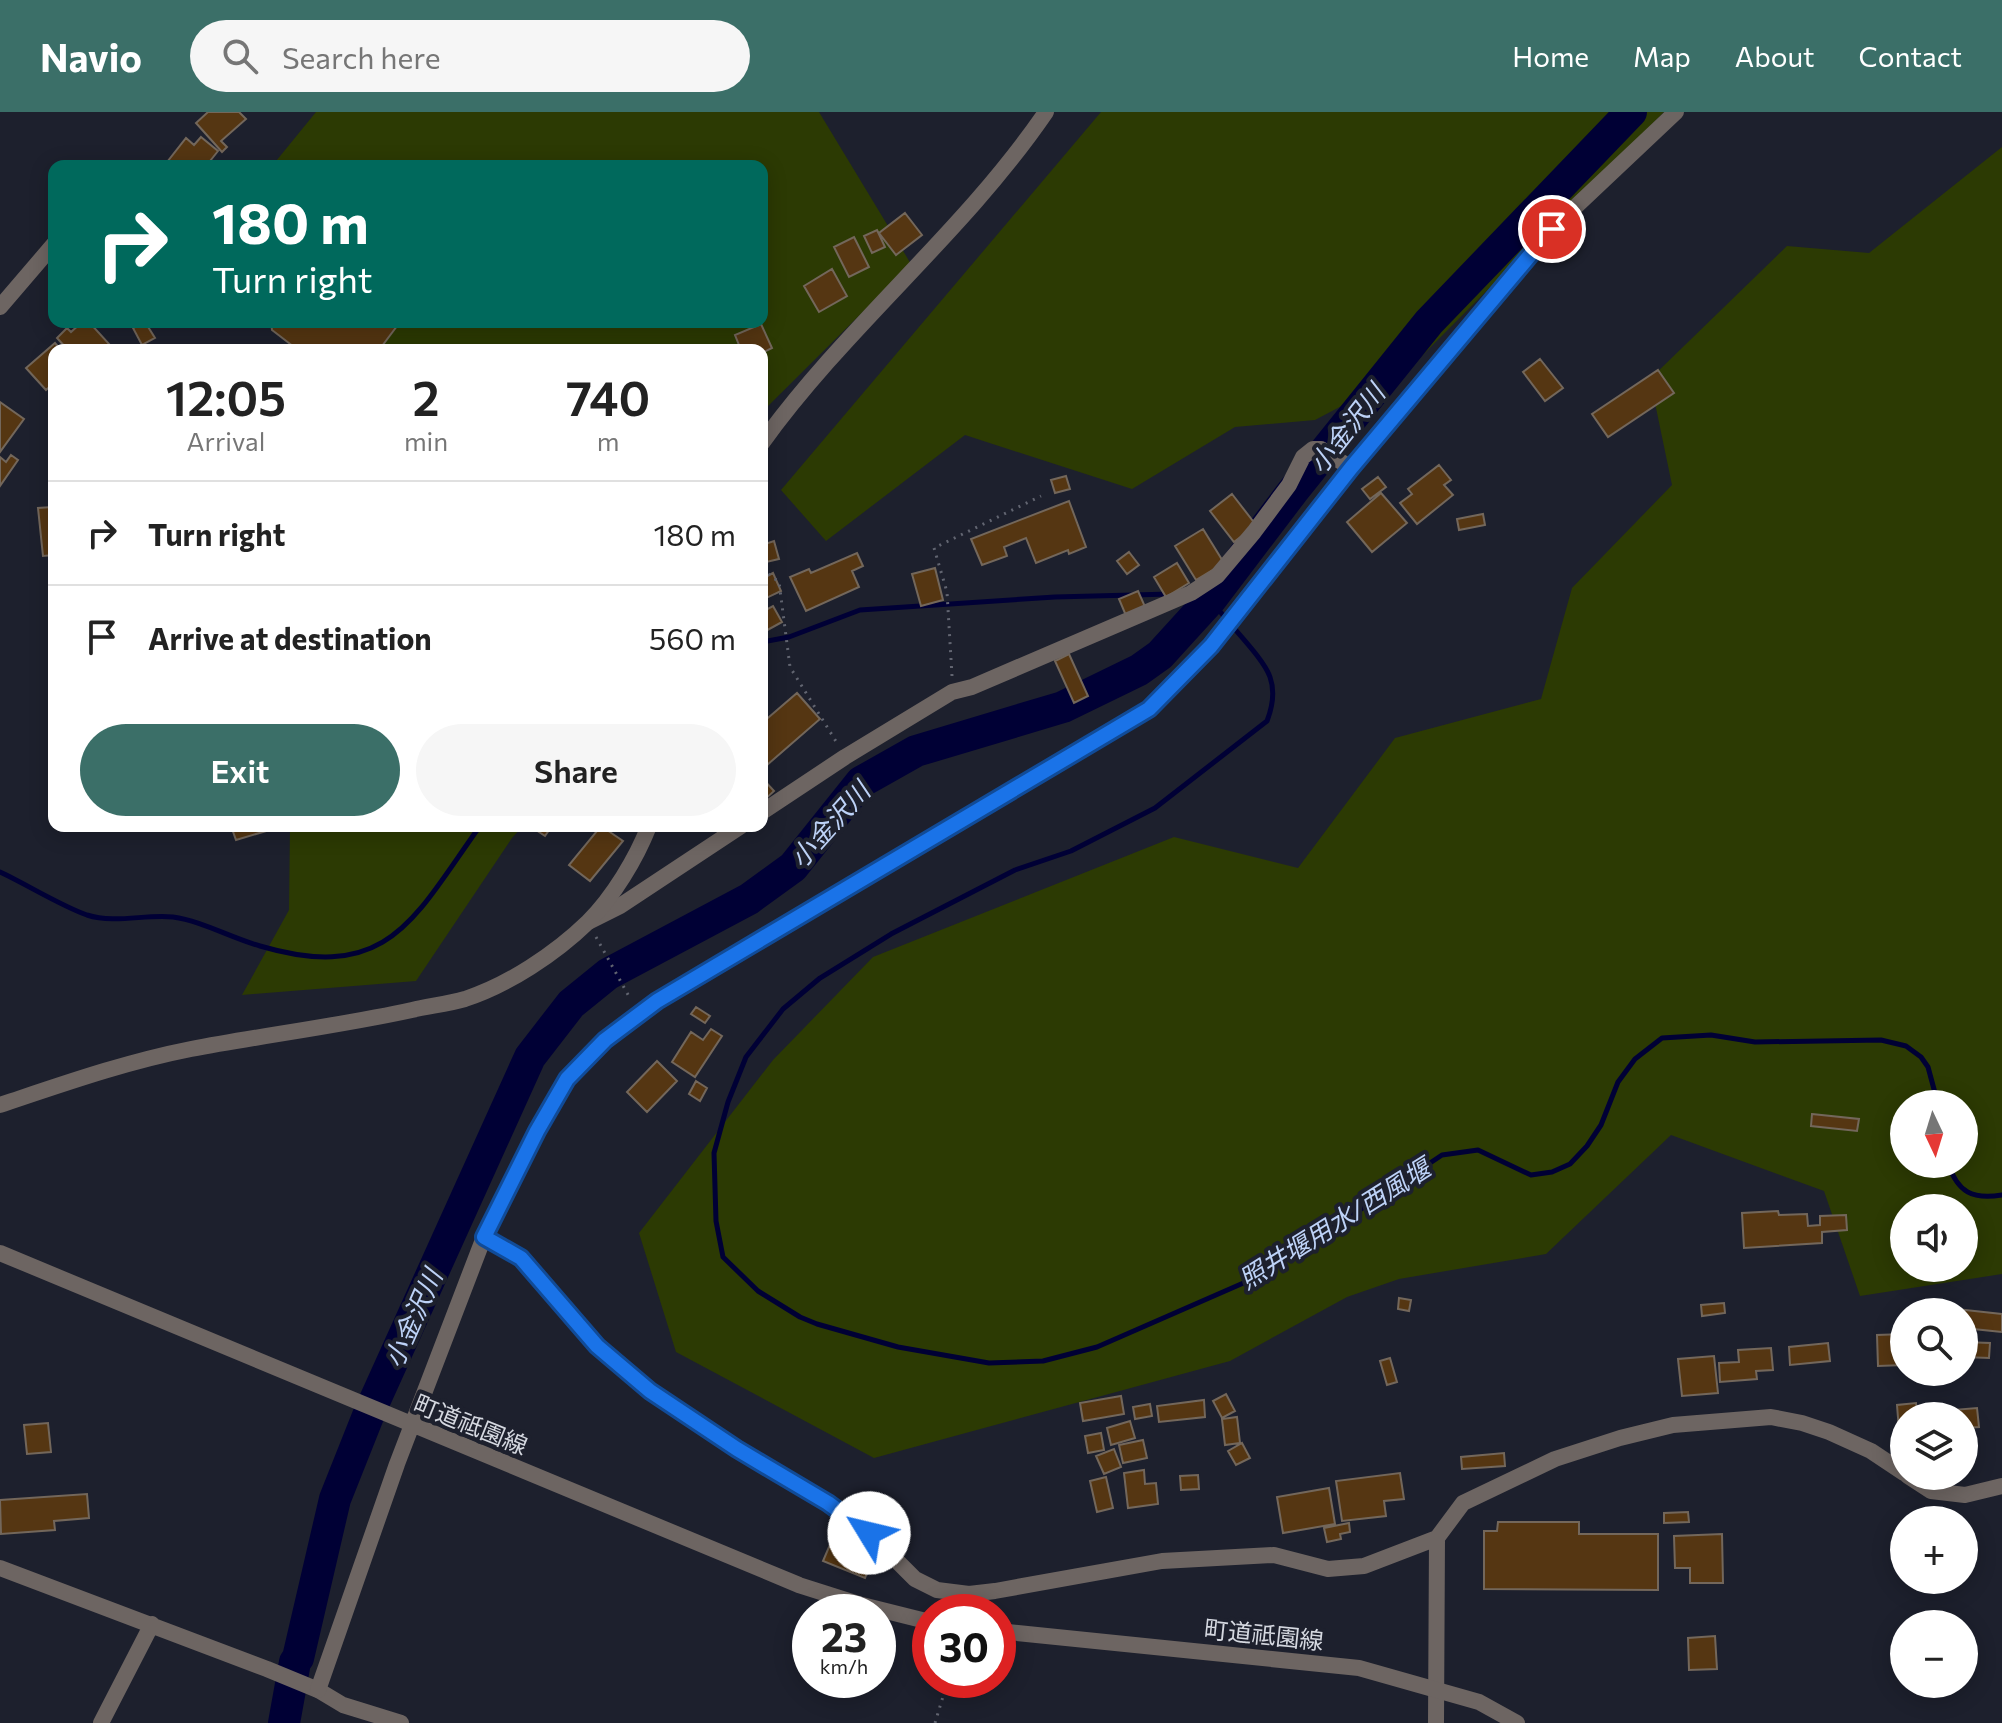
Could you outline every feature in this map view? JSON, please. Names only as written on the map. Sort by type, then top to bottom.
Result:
[{"type":"street","points":[[768,436],[833,358],[1018,152],[1046,112]]},
{"type":"street","points":[[312,1687],[484,1237],[567,1079],[605,1040],[657,1001],[1149,709],[1211,646],[1351,468],[1552,229],[1676,112]]},
{"type":"street","points":[[0,307],[48,251]]},
{"type":"street","points":[[768,808],[952,692],[972,687],[1191,593],[1217,576],[1289,485],[1303,457],[1313,449],[1321,449],[1351,468]]},
{"type":"street","points":[[589,921],[615,887],[647,832]]},
{"type":"street","points":[[0,1105],[112,1067],[151,1058],[375,1018],[466,998],[511,978],[589,921],[620,906],[732,832]]},
{"type":"street","points":[[484,1237],[521,1258],[597,1346],[650,1391],[737,1449],[828,1503],[869,1533],[915,1579],[937,1590],[982,1593],[1162,1561],[1274,1555],[1328,1569],[1364,1566],[1437,1538],[1463,1503],[1555,1459],[1673,1425],[1771,1417],[1829,1432],[1871,1451],[1890,1464]]},
{"type":"street","name":"町道祗園線","points":[[0,1253],[799,1585],[912,1618]]},
{"type":"street","points":[[1929,1490],[1965,1495],[2002,1486]]},
{"type":"street","points":[[1436,1723],[1437,1538]]},
{"type":"street","points":[[0,1568],[267,1669],[312,1687],[343,1705],[401,1723]]},
{"type":"street","points":[[101,1723],[152,1624]]},
{"type":"street","name":"町道祗園線","points":[[1016,1633],[1359,1668],[1479,1702],[1517,1723]]},
{"type":"path","points":[[952,692],[947,592],[934,548],[1041,496]]},
{"type":"path","points":[[768,574],[779,582],[790,667],[845,757]]},
{"type":"path","points":[[606,955],[627,992]]},
{"type":"path","points":[[935,1723],[943,1698]]},
{"type":"green space","points":[[316,112],[819,112],[911,264],[768,406],[768,344],[291,344],[296,340],[297,328],[768,328],[768,160],[277,160]]},
{"type":"green space","points":[[1101,112],[1664,112],[1406,372],[1315,420],[1235,427],[1132,489],[965,435],[826,541],[781,490]]},
{"type":"green space","points":[[2002,147],[2002,1274],[1978,1278],[1978,1194],[1890,1194],[1890,1282],[1950,1282],[1860,1296],[1824,1191],[1671,1135],[1546,1254],[1399,1279],[1347,1297],[1230,1361],[874,1458],[676,1352],[639,1233],[773,1060],[873,957],[1174,837],[1298,868],[1395,738],[1541,699],[1572,588],[1672,485],[1650,379],[1787,246],[1869,253]]},
{"type":"green space","points":[[290,832],[518,832],[416,981],[242,995],[289,910]]},
{"type":"building","points":[[208,112],[239,112],[246,119],[221,141],[227,147],[222,152],[196,123]]},
{"type":"building","points":[[201,137],[218,151],[211,160],[169,160],[186,138],[194,145]]},
{"type":"building","points":[[905,213],[922,235],[896,255],[879,233]]},
{"type":"building","points":[[877,230],[885,247],[872,253],[864,236]]},
{"type":"building","points":[[854,237],[869,267],[849,277],[834,247]]},
{"type":"building","points":[[832,269],[847,296],[819,312],[804,286]]},
{"type":"building","points":[[67,328],[71,332],[75,328],[94,328],[109,344],[62,344],[57,338]]},
{"type":"building","points":[[133,328],[149,328],[155,338],[141,344]]},
{"type":"building","points":[[396,328],[384,344],[290,344],[272,330]]},
{"type":"building","points":[[752,328],[763,328],[772,348],[768,350],[768,344],[739,344],[735,335]]},
{"type":"building","points":[[48,349],[48,388],[46,390],[26,368]]},
{"type":"building","points":[[1540,359],[1563,388],[1545,401],[1523,372]]},
{"type":"building","points":[[1658,370],[1674,393],[1608,437],[1592,414]]},
{"type":"building","points":[[0,402],[24,419],[0,452]]},
{"type":"building","points":[[11,455],[18,460],[0,486],[0,457],[6,462]]},
{"type":"building","points":[[1439,465],[1451,480],[1444,485],[1453,495],[1417,524],[1400,503],[1412,494],[1408,489]]},
{"type":"building","points":[[1066,476],[1070,489],[1055,493],[1051,480]]},
{"type":"building","points":[[1378,477],[1386,487],[1370,499],[1362,489]]},
{"type":"building","points":[[1381,493],[1407,523],[1372,552],[1347,522]]},
{"type":"building","points":[[1232,494],[1256,525],[1234,542],[1210,511]]},
{"type":"building","points":[[1069,501],[1086,547],[1069,554],[1068,550],[1036,563],[1026,538],[1004,547],[1007,556],[982,565],[971,539]]},
{"type":"building","points":[[48,507],[48,556],[43,556],[38,508]]},
{"type":"building","points":[[1483,514],[1485,525],[1459,530],[1457,519]]},
{"type":"building","points":[[1203,529],[1224,563],[1196,580],[1175,546]]},
{"type":"building","points":[[774,541],[779,559],[768,562],[768,543]]},
{"type":"building","points":[[1129,552],[1139,565],[1127,574],[1117,561]]},
{"type":"building","points":[[857,553],[863,566],[852,571],[859,587],[806,611],[790,577],[809,569],[811,573]]},
{"type":"building","points":[[1177,563],[1189,583],[1166,597],[1154,577]]},
{"type":"building","points":[[935,568],[943,600],[921,606],[912,574]]},
{"type":"building","points":[[773,573],[781,591],[768,597],[768,576]]},
{"type":"building","points":[[1138,591],[1146,609],[1127,618],[1119,599]]},
{"type":"building","points":[[773,606],[782,622],[768,630],[768,609]]},
{"type":"building","points":[[1069,654],[1088,696],[1074,703],[1055,661]]},
{"type":"building","points":[[797,693],[820,719],[768,764],[768,718]]},
{"type":"building","points":[[233,832],[263,832],[236,840]]},
{"type":"building","points":[[596,832],[610,832],[623,841],[590,881],[569,865]]},
{"type":"building","points":[[696,1007],[710,1016],[705,1023],[691,1014]]},
{"type":"building","points":[[711,1029],[722,1036],[695,1077],[672,1062],[691,1032],[703,1040]]},
{"type":"building","points":[[657,1061],[677,1081],[647,1112],[627,1092]]},
{"type":"building","points":[[696,1081],[707,1088],[700,1101],[689,1094]]},
{"type":"building","points":[[1812,1114],[1859,1119],[1857,1131],[1811,1126]]},
{"type":"building","points":[[1778,1211],[1779,1215],[1807,1214],[1808,1226],[1820,1225],[1820,1216],[1846,1215],[1847,1230],[1822,1232],[1822,1243],[1744,1248],[1742,1213]]},
{"type":"building","points":[[1399,1298],[1411,1300],[1409,1311],[1398,1309]]},
{"type":"building","points":[[1724,1303],[1725,1313],[1702,1316],[1701,1305]]},
{"type":"building","points":[[1978,1311],[2002,1314],[2002,1332],[1978,1329]]},
{"type":"building","points":[[1877,1335],[1890,1335],[1890,1366],[1878,1366]]},
{"type":"building","points":[[1828,1343],[1830,1361],[1790,1365],[1789,1347]]},
{"type":"building","points":[[1978,1343],[1990,1343],[1989,1358],[1978,1358]]},
{"type":"building","points":[[1771,1348],[1773,1370],[1756,1371],[1757,1379],[1720,1382],[1719,1363],[1739,1362],[1738,1350]]},
{"type":"building","points":[[1714,1356],[1718,1393],[1682,1396],[1678,1359]]},
{"type":"building","points":[[1390,1358],[1397,1382],[1387,1385],[1380,1361]]},
{"type":"building","points":[[1226,1394],[1235,1411],[1222,1418],[1213,1401]]},
{"type":"building","points":[[1121,1396],[1124,1414],[1083,1421],[1080,1403]]},
{"type":"building","points":[[1204,1400],[1205,1417],[1159,1422],[1157,1406]]},
{"type":"building","points":[[1150,1404],[1152,1416],[1135,1419],[1133,1407]]},
{"type":"building","points":[[1237,1417],[1240,1443],[1225,1445],[1222,1419]]},
{"type":"building","points":[[1130,1421],[1135,1438],[1111,1445],[1107,1428]]},
{"type":"building","points":[[48,1423],[51,1452],[27,1454],[24,1425]]},
{"type":"building","points":[[1101,1433],[1104,1450],[1088,1453],[1085,1436]]},
{"type":"building","points":[[1143,1440],[1147,1458],[1123,1463],[1119,1445]]},
{"type":"building","points":[[1242,1443],[1250,1458],[1236,1465],[1228,1451]]},
{"type":"building","points":[[1114,1449],[1121,1467],[1104,1474],[1096,1456]]},
{"type":"building","points":[[1504,1453],[1505,1466],[1462,1469],[1461,1457]]},
{"type":"building","points":[[1144,1470],[1145,1484],[1156,1483],[1158,1504],[1128,1508],[1124,1473]]},
{"type":"building","points":[[1400,1473],[1404,1499],[1384,1501],[1386,1516],[1342,1521],[1336,1481]]},
{"type":"building","points":[[1198,1475],[1199,1489],[1181,1490],[1180,1476]]},
{"type":"building","points":[[1106,1477],[1113,1508],[1097,1512],[1090,1481]]},
{"type":"building","points":[[1329,1488],[1335,1524],[1283,1533],[1277,1497]]},
{"type":"building","points":[[87,1494],[89,1518],[54,1521],[55,1530],[1,1534],[0,1500]]},
{"type":"building","points":[[1688,1512],[1689,1522],[1664,1523],[1664,1513]]},
{"type":"building","points":[[1498,1522],[1579,1522],[1579,1534],[1658,1534],[1658,1590],[1484,1589],[1484,1531],[1497,1531]]},
{"type":"building","points":[[1349,1523],[1350,1532],[1340,1534],[1341,1539],[1327,1542],[1324,1528]]},
{"type":"building","points":[[835,1533],[876,1550],[865,1578],[823,1561]]},
{"type":"building","points":[[1722,1534],[1723,1583],[1690,1583],[1690,1568],[1675,1568],[1674,1536]]},
{"type":"building","points":[[1715,1636],[1717,1669],[1689,1670],[1688,1638]]},
{"type":"waterway","name":"小金沢川","points":[[284,1723],[295,1662],[335,1499],[370,1411],[530,1057],[571,1004],[608,974],[749,899],[793,867],[861,782],[916,751],[1063,707],[1139,670],[1160,655],[1211,599],[1429,322],[1631,112]]},
{"type":"waterway","points":[[768,641],[789,637],[860,610],[1055,597],[1171,594]]},
{"type":"waterway","name":"照井堰用水/西風堰","points":[[1193,598],[1211,599],[1266,668],[1273,694],[1267,721],[1155,808],[1071,851],[1015,870],[891,934],[820,978],[783,1009],[746,1057],[728,1102],[714,1153],[716,1221],[723,1257],[758,1291],[817,1324],[898,1347],[989,1363],[1043,1361],[1097,1347],[1264,1274],[1442,1155],[1478,1150],[1531,1175],[1552,1172],[1570,1164],[1601,1125],[1618,1082],[1635,1059],[1662,1038],[1711,1035],[1755,1042],[1881,1040],[1906,1046],[1921,1057],[1928,1067],[1934,1090]]},
{"type":"waterway","points":[[0,872],[66,906],[98,918],[173,917],[260,946],[304,956],[340,956],[369,949],[394,935],[436,889],[476,832]]},
{"type":"waterway","name":"照井堰用水/西風堰","points":[[1954,1178],[1974,1195],[2002,1195]]},
{"type":"route","points":[[869,1533],[828,1503],[737,1449],[650,1391],[597,1346],[521,1258],[484,1237],[537,1131],[567,1079],[605,1040],[657,1001],[1149,709],[1211,646],[1351,468],[1552,229]]}]
